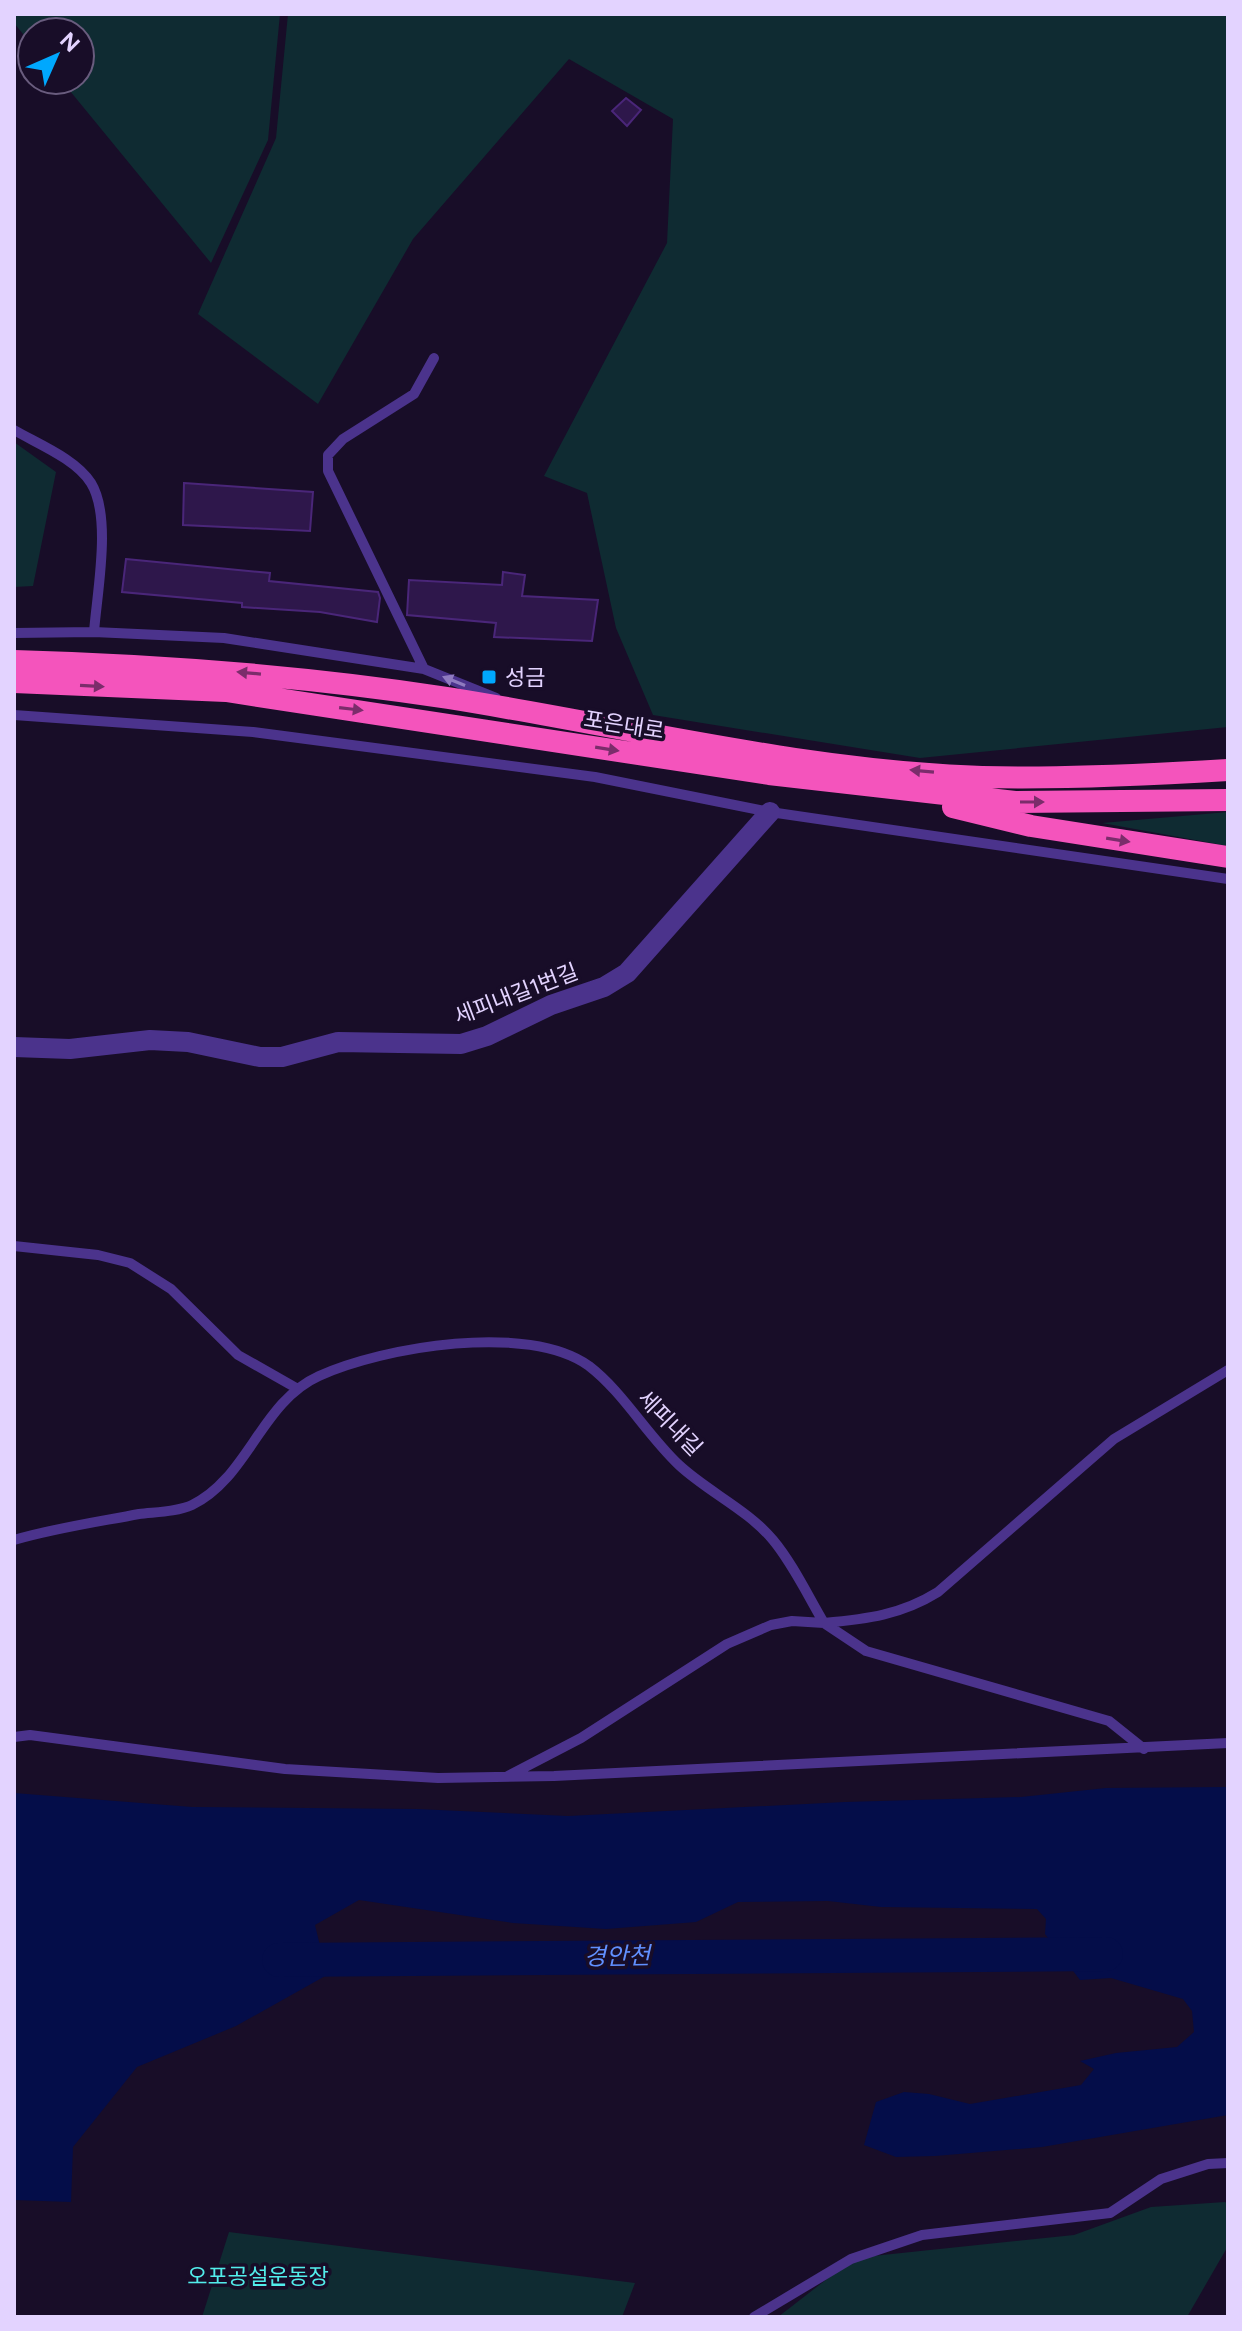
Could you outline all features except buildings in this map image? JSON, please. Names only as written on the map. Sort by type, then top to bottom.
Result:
[{"type":"highway","name":"포은대로","points":[[14,661],[152,665],[278,675],[536,713],[844,765],[982,777],[1139,775],[1228,770]]},
{"type":"highway","name":"포은대로","points":[[14,682],[226,691],[769,774],[1015,802],[1228,800]]},
{"type":"highway","points":[[1139,775],[1228,755]]},
{"type":"highway","points":[[850,783],[1031,826],[1228,857]]},
{"type":"street","name":"세피내길1번길","points":[[14,1047],[70,1049],[150,1040],[188,1042],[260,1057],[282,1057],[338,1042],[461,1044],[474,1040],[551,1005],[604,987],[627,973],[770,812]]},
{"type":"lane","points":[[424,669],[328,471],[328,455],[343,439],[414,394],[434,358]]},
{"type":"lane","points":[[14,430],[60,456],[91,482],[102,512],[94,632]]},
{"type":"lane","points":[[14,633],[94,632],[224,638],[424,669],[536,713]]},
{"type":"lane","points":[[14,715],[253,732],[595,777],[770,812],[1228,879]]},
{"type":"lane","points":[[14,1246],[98,1255],[130,1263],[171,1289],[238,1355],[298,1389]]},
{"type":"lane","name":"세피내길","points":[[14,1540],[52,1529],[191,1506],[225,1479],[273,1415],[298,1389],[318,1377],[422,1347],[458,1342],[550,1348],[570,1355],[591,1368],[680,1466],[755,1522],[775,1542],[824,1623]]},
{"type":"lane","points":[[505,1777],[581,1738],[727,1644],[771,1625],[792,1621],[824,1623],[884,1617],[913,1607],[938,1592],[1114,1439],[1228,1370]]},
{"type":"lane","points":[[824,1623],[866,1651],[1109,1721],[1144,1749]]},
{"type":"lane","points":[[14,1737],[30,1735],[285,1769],[438,1778],[1228,1743]]},
{"type":"lane","points":[[754,2317],[851,2259],[909,2240],[1110,2213],[1161,2179],[1208,2164],[1228,2163]]},
{"type":"green space","points":[[14,14],[280,14],[268,140],[211,263],[74,96],[96,96],[96,16],[16,16],[16,25]]},
{"type":"green space","points":[[288,14],[1228,14],[1228,727],[920,758],[653,715],[616,628],[587,493],[544,476],[667,243],[673,119],[569,59],[413,239],[318,404],[198,314],[276,138]]},
{"type":"green space","points":[[14,442],[56,472],[33,586],[14,587]]},
{"type":"green space","points":[[1228,812],[1228,846],[1102,823]]},
{"type":"green space","points":[[1228,2204],[1228,2246],[1187,2317],[778,2317],[854,2258],[1074,2235],[1151,2207]]},
{"type":"green space","name":"오포공설운동장","points":[[229,2232],[635,2283],[622,2317],[202,2317]]},
{"type":"shaded area","points":[[1228,1787],[1228,2115],[1042,2147],[935,2156],[896,2157],[864,2145],[876,2102],[904,2092],[929,2094],[970,2104],[1081,2085],[1094,2069],[1080,2061],[1116,2053],[1177,2047],[1194,2032],[1192,2011],[1183,1999],[1111,1978],[1080,1980],[1045,1934],[1046,1919],[1037,1909],[881,1907],[828,1901],[738,1902],[696,1922],[606,1929],[513,1923],[359,1900],[315,1925],[327,1975],[236,2026],[137,2067],[73,2147],[71,2202],[14,2200],[14,1793],[192,1807],[417,1809],[568,1816],[1021,1797],[1106,1788]]},
{"type":"waterway","name":"경안천","points":[[279,1960],[1106,1954]]},
{"type":"place","name":"성금","points":[[489,677]]}]
